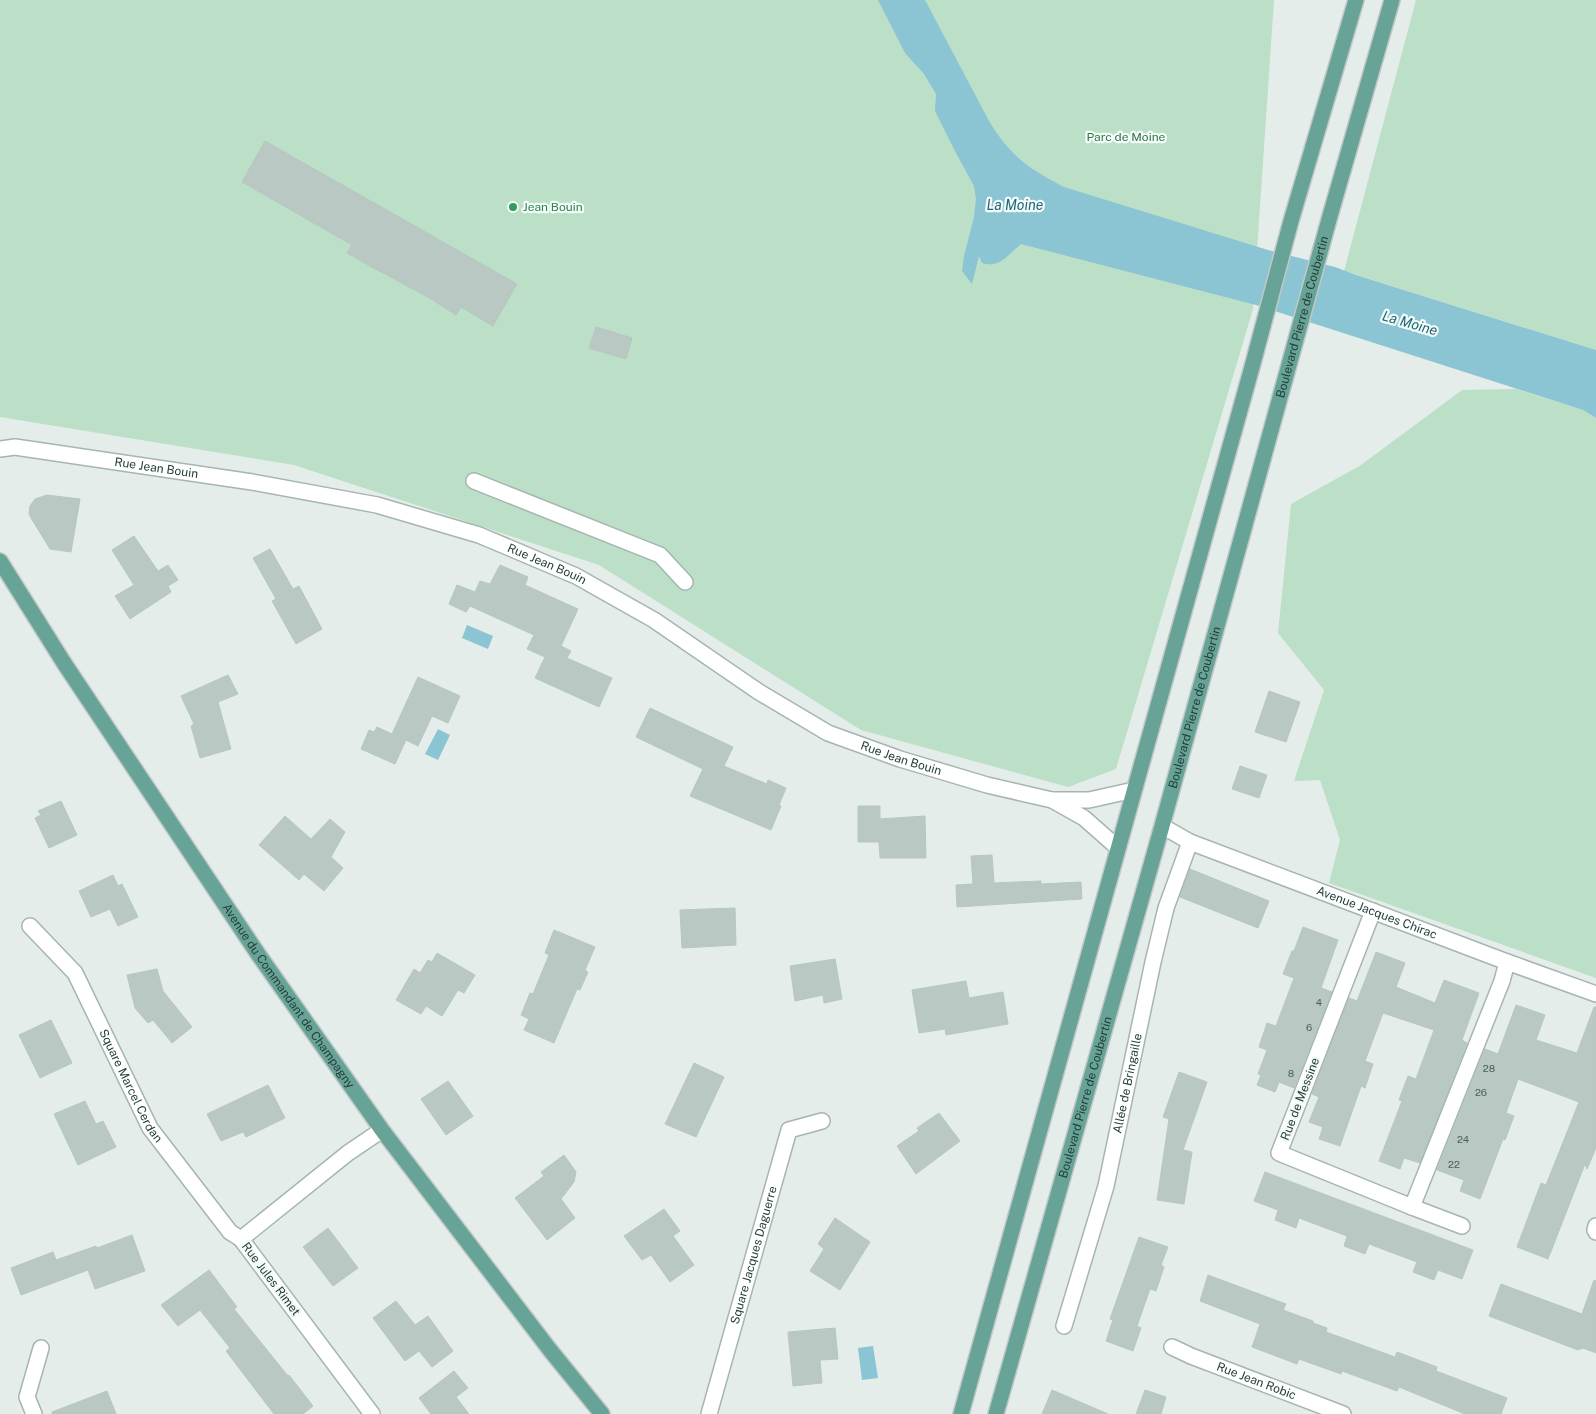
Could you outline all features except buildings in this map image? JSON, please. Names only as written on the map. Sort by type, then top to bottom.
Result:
[{"type":"main road","points":[[960,1414],[1252,367],[1291,220],[1356,0]]},
{"type":"main road","name":"Boulevard Pierre de Coubertin","points":[[996,1414],[1392,0]]},
{"type":"main road","name":"Avenue du Commandant de Champagny","points":[[0,561],[69,670],[247,938],[382,1130],[550,1350],[602,1414]]},
{"type":"street","name":"Rue Jean Bouin","points":[[0,449],[15,447],[252,482],[377,505],[479,535],[576,576],[654,620],[759,692],[828,733],[935,770],[1052,800],[1089,800],[1134,790]]},
{"type":"street","points":[[474,481],[660,555],[686,582]]},
{"type":"street","name":"Rue Jean Bouin","points":[[1052,800],[1084,818],[1118,848]]},
{"type":"street","name":"Avenue Jacques Chirac","points":[[1162,826],[1190,842],[1596,994]]},
{"type":"street","name":"Allée de Bringaille","points":[[1064,1326],[1106,1186],[1166,908],[1190,842]]},
{"type":"street","name":"Rue de Messine","points":[[1373,911],[1279,1153],[1462,1226]]},
{"type":"street","name":"Square Marcel Cerdan","points":[[30,926],[75,973],[150,1128],[230,1232],[241,1239]]},
{"type":"street","points":[[1412,1207],[1502,982],[1507,962]]},
{"type":"street","name":"Square Jacques Daguerre","points":[[709,1414],[789,1130],[822,1121]]},
{"type":"street","name":"Rue Jules Rimet","points":[[372,1414],[241,1239],[348,1153],[382,1130]]},
{"type":"street","points":[[1596,1226],[1596,1232]]},
{"type":"street","name":"Rue Jean Robic","points":[[1172,1347],[1343,1414]]},
{"type":"street","points":[[34,1414],[27,1397],[42,1348]]},
{"type":"green space","name":"Parc de Moine","points":[[0,0],[1274,0],[1253,309],[1116,769],[1068,787],[861,730],[599,565],[294,465],[0,417]]},
{"type":"green space","points":[[1416,0],[1596,0],[1596,350],[1344,271]]},
{"type":"green space","points":[[1516,389],[1583,410],[1596,418],[1596,978],[1329,883],[1340,840],[1320,780],[1294,781],[1324,690],[1278,633],[1291,504],[1361,465],[1462,390]]},
{"type":"water","name":"La Moine","points":[[878,0],[925,0],[989,121],[1013,153],[1040,174],[1064,187],[1268,250],[1335,267],[1596,350],[1596,418],[1583,410],[1256,305],[1021,244],[1003,260],[994,264],[982,263],[979,256],[972,284],[962,271],[974,217],[976,199],[974,186],[935,111],[936,94],[924,74],[905,53]]},
{"type":"water","points":[[467,625],[493,636],[488,649],[462,638]]},
{"type":"water","points":[[438,729],[450,735],[438,760],[425,754]]},
{"type":"water","points":[[873,1346],[878,1378],[862,1380],[858,1348]]},
{"type":"place","name":"Jean Bouin","points":[[513,207]]}]
